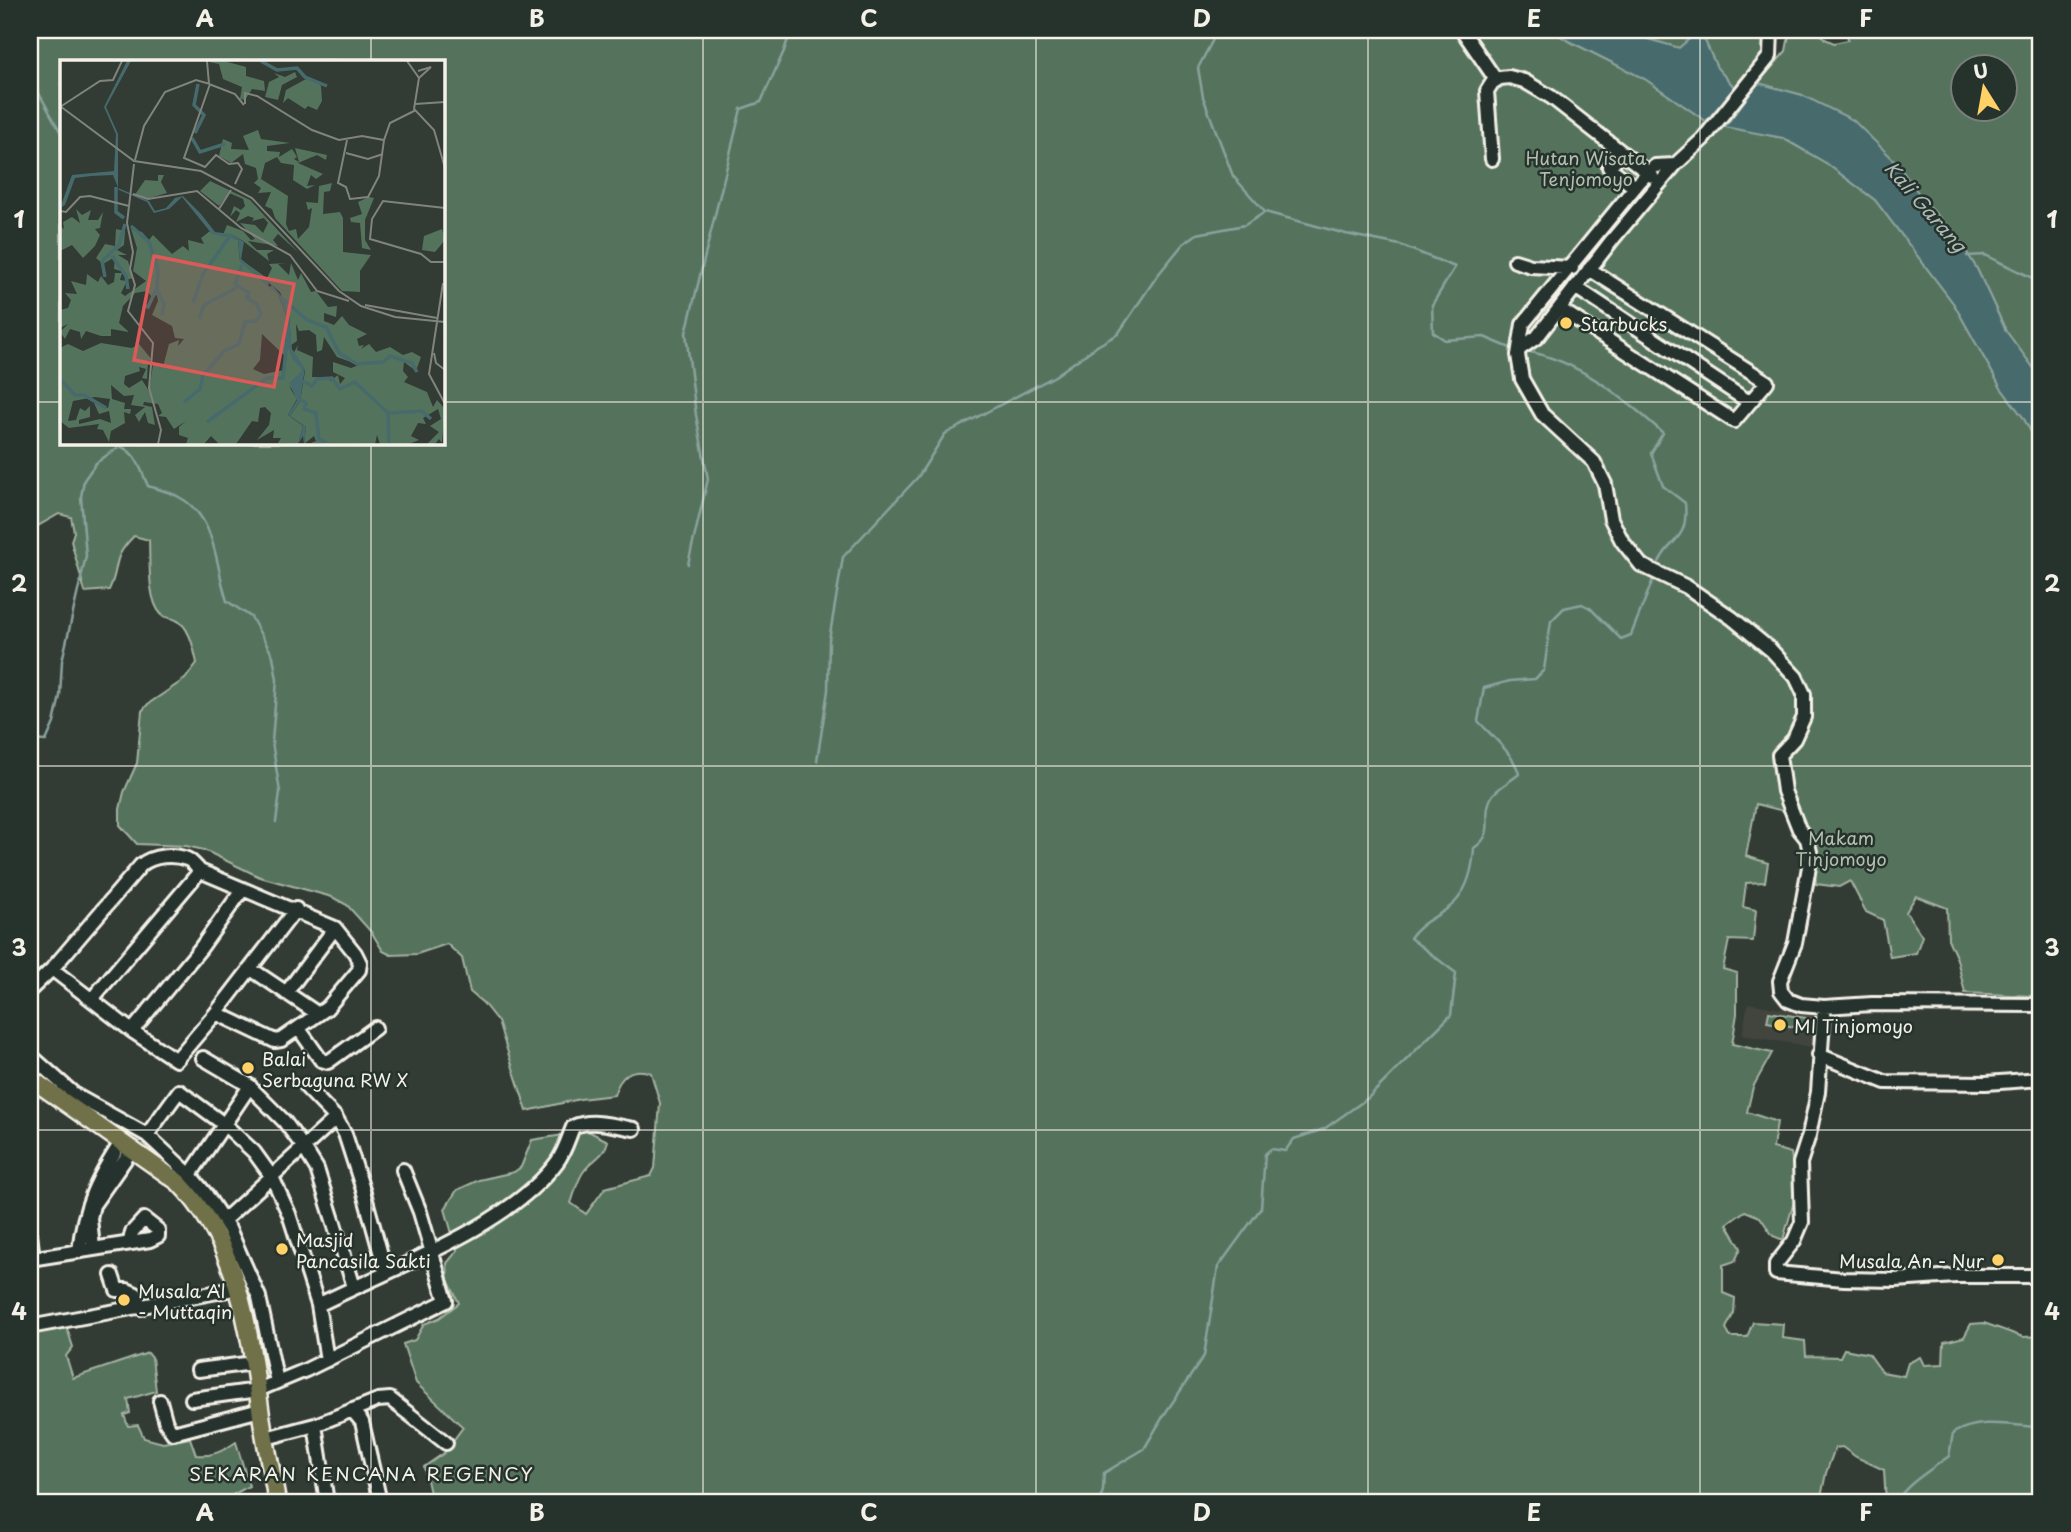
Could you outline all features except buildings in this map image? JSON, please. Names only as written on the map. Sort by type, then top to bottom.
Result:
[{"type":"main road","points":[[30,1078],[201,1197],[240,1294],[277,1502]]},
{"type":"street","points":[[1462,30],[1496,80]]},
{"type":"street","points":[[1520,351],[1537,337],[1675,164],[1703,139],[1770,56],[1772,30]]},
{"type":"street","points":[[1492,159],[1487,91],[1496,80],[1508,77],[1524,81],[1550,97],[1661,182]]},
{"type":"street","points":[[1621,153],[1609,167],[1634,187]]},
{"type":"street","points":[[1675,164],[1655,166],[1647,173],[1523,324],[1520,331],[1522,379],[1542,414],[1594,463],[1605,484],[1611,519],[1622,541],[1641,565],[1665,576],[1732,618],[1771,650],[1796,677],[1804,695],[1804,717],[1794,739],[1779,755],[1784,791],[1798,829],[1807,839],[1811,856],[1796,943],[1780,981],[1781,991],[1788,1000],[1801,1005],[1824,1007],[1872,1004],[2041,1005]]},
{"type":"street","points":[[1515,261],[1531,265],[1570,266],[1749,402]]},
{"type":"street","points":[[1560,309],[1734,421],[1767,382],[1583,278]]},
{"type":"street","points":[[30,990],[52,969],[144,862],[164,856],[188,859],[200,871],[296,909],[335,928],[355,953],[360,967],[327,1008],[281,1040],[275,1041],[216,1013]]},
{"type":"street","points":[[92,999],[200,871]]},
{"type":"street","points":[[132,1031],[200,949],[243,889]]},
{"type":"street","points":[[52,969],[132,1031],[176,1060],[296,909]]},
{"type":"street","points":[[286,993],[335,928]]},
{"type":"street","points":[[251,969],[318,1014]]},
{"type":"street","points":[[1824,1007],[1818,1092],[1800,1163],[1802,1222],[1794,1241],[1776,1264],[1776,1273],[1895,1280],[1955,1276],[2041,1276]]},
{"type":"street","points":[[299,1030],[321,1060],[328,1062],[374,1028]]},
{"type":"street","points":[[30,1055],[75,1095],[147,1135],[190,1175],[201,1197],[224,1220],[259,1297],[277,1382]]},
{"type":"street","points":[[1819,1055],[1885,1082],[1986,1083],[2041,1079]]},
{"type":"street","points":[[203,1058],[250,1086],[284,1121],[304,1148],[317,1169],[354,1287]]},
{"type":"street","points":[[190,1175],[250,1086]]},
{"type":"street","points":[[307,1088],[336,1118],[356,1166],[386,1273]]},
{"type":"street","points":[[147,1135],[179,1091],[225,1125],[254,1152],[272,1177],[289,1214],[318,1305],[327,1360]]},
{"type":"street","points":[[224,1220],[336,1118]]},
{"type":"street","points":[[318,1305],[480,1226],[511,1205],[556,1164],[573,1128],[582,1123],[601,1123],[634,1129]]},
{"type":"street","points":[[79,1251],[97,1179],[127,1145]]},
{"type":"street","points":[[192,1399],[258,1390],[327,1360],[446,1301],[420,1212],[403,1170]]},
{"type":"street","points":[[86,1221],[93,1248]]},
{"type":"street","points":[[30,1236],[31,1259],[130,1241]]},
{"type":"street","points":[[112,1275],[117,1290],[136,1294],[141,1308]]},
{"type":"street","points":[[35,1326],[240,1294],[259,1297]]},
{"type":"street","points":[[198,1370],[253,1363]]},
{"type":"street","points":[[266,1438],[315,1425],[378,1400],[390,1399],[446,1443]]},
{"type":"street","points":[[160,1401],[166,1423],[173,1433],[260,1410]]},
{"type":"street","points":[[352,1410],[362,1422],[380,1502]]},
{"type":"street","points":[[315,1425],[327,1502]]},
{"type":"shaded area","name":"MI Tinjomoyo","points":[[1748,1003],[1817,1015],[1812,1047],[1742,1035]]},
{"type":"green space","points":[[30,30],[1551,30],[1645,79],[1706,121],[1782,138],[1826,163],[1875,200],[1954,304],[2001,388],[2023,417],[2041,450],[2041,972],[2037,974],[2034,996],[1965,993],[1957,959],[1948,939],[1947,908],[1916,896],[1906,912],[1922,936],[1916,953],[1890,957],[1883,920],[1866,912],[1850,881],[1839,887],[1816,884],[1814,858],[1795,814],[1756,804],[1746,856],[1768,863],[1765,882],[1746,883],[1743,907],[1756,910],[1753,941],[1729,940],[1723,969],[1737,973],[1737,1014],[1732,1044],[1772,1053],[1753,1087],[1747,1112],[1777,1122],[1773,1148],[1791,1153],[1797,1191],[1783,1240],[1773,1236],[1760,1217],[1745,1211],[1727,1224],[1741,1248],[1735,1261],[1723,1265],[1723,1293],[1735,1298],[1734,1313],[1726,1328],[1730,1337],[1747,1337],[1753,1322],[1783,1324],[1782,1338],[1805,1341],[1806,1356],[1840,1357],[1844,1349],[1869,1354],[1882,1372],[1904,1376],[1908,1363],[1920,1357],[1924,1365],[1943,1364],[1944,1342],[1964,1337],[1971,1324],[1984,1323],[2023,1337],[2041,1336],[2041,1502],[1886,1502],[1884,1470],[1842,1447],[1835,1448],[1820,1502],[432,1502],[424,1467],[444,1453],[463,1427],[416,1383],[403,1344],[415,1340],[424,1324],[439,1318],[459,1303],[448,1280],[447,1263],[457,1251],[445,1209],[457,1190],[479,1180],[514,1172],[521,1167],[532,1140],[588,1131],[608,1141],[601,1154],[582,1175],[571,1203],[586,1214],[605,1188],[651,1176],[655,1168],[660,1103],[651,1073],[638,1071],[627,1074],[614,1095],[580,1099],[527,1111],[498,1022],[470,992],[462,958],[447,944],[417,954],[391,955],[383,951],[372,933],[347,905],[332,897],[260,877],[204,850],[186,846],[137,844],[120,825],[120,809],[124,792],[137,763],[142,711],[185,679],[197,663],[191,639],[181,623],[163,616],[153,599],[149,540],[134,536],[127,544],[119,557],[109,590],[85,592],[71,541],[74,532],[71,517],[59,514],[36,527],[30,527]]},
{"type":"green space","points":[[1628,30],[1764,30],[1766,40],[1762,56],[1735,88],[1717,68],[1705,41],[1694,35],[1679,48],[1637,36]]},
{"type":"green space","points":[[1790,30],[1817,30],[1825,39],[1834,43],[1848,40],[1847,30],[2041,30],[2041,378],[2006,331],[1977,269],[1958,238],[1925,202],[1802,95],[1758,83],[1786,51]]},
{"type":"green space","points":[[1769,1012],[1813,1019],[1811,1030],[1767,1022]]},
{"type":"green space","points":[[30,1321],[31,1333],[67,1328],[73,1347],[66,1356],[73,1378],[148,1353],[152,1358],[156,1391],[128,1399],[130,1413],[124,1415],[128,1426],[138,1425],[144,1438],[163,1443],[190,1438],[196,1455],[217,1453],[236,1442],[249,1486],[220,1502],[30,1502]]},
{"type":"water","points":[[1551,30],[1628,30],[1637,36],[1679,48],[1694,35],[1705,41],[1717,68],[1735,88],[1706,121],[1645,79]]},
{"type":"water","name":"Kali Garang","points":[[1758,83],[1802,95],[1853,120],[1895,161],[1925,202],[1958,238],[1977,269],[2006,331],[2041,378],[2041,450],[2023,417],[2001,388],[1954,304],[1875,200],[1826,163],[1783,138],[1725,127]]},
{"type":"waterway","points":[[688,564],[708,479],[696,415],[686,333],[741,109],[761,102],[791,30]]},
{"type":"waterway","points":[[1218,30],[1198,68],[1203,97],[1233,176],[1265,212],[1346,234],[1400,245],[1455,267],[1432,305],[1433,332],[1445,340],[1484,337],[1515,350]]},
{"type":"waterway","points":[[30,77],[60,131]]},
{"type":"waterway","points":[[817,761],[828,690],[829,640],[843,557],[918,477],[945,434],[1055,376],[1118,334],[1157,276],[1183,244],[1197,234],[1245,225],[1265,212]]},
{"type":"waterway","name":"Kali Garang","points":[[1967,256],[1985,255],[2041,282]]},
{"type":"waterway","points":[[1525,351],[1581,371],[1632,406],[1663,433],[1651,453],[1663,486],[1685,503],[1685,516],[1681,533],[1657,567]]},
{"type":"waterway","points":[[115,444],[132,455],[148,486],[179,497],[201,517],[213,543],[227,601],[251,617],[273,656],[277,680],[272,742],[280,792],[276,822]]},
{"type":"waterway","points":[[30,740],[46,741],[54,723],[60,696],[62,661],[86,556],[81,497],[84,480],[96,463],[120,446]]},
{"type":"waterway","points":[[1093,1502],[1102,1494],[1104,1473],[1144,1449],[1204,1356],[1218,1267],[1261,1208],[1265,1154],[1271,1149],[1285,1151],[1294,1139],[1324,1129],[1368,1098],[1451,1015],[1456,973],[1410,938],[1421,926],[1452,905],[1465,888],[1474,848],[1481,842],[1487,830],[1492,796],[1519,774],[1508,752],[1478,721],[1484,688],[1510,681],[1535,679],[1544,670],[1551,621],[1564,608],[1582,604],[1590,608],[1621,639],[1631,635],[1654,577]]},
{"type":"waterway","points":[[1896,1502],[1913,1483],[1949,1456],[1953,1433],[1973,1425],[2037,1427],[2041,1423]]},
{"type":"place","name":"Starbucks","points":[[1566,323]]},
{"type":"place","name":"MI Tinjomoyo","points":[[1780,1025]]},
{"type":"place","name":"Balai Serbaguna RW X","points":[[248,1068]]},
{"type":"place","name":"Masjid Pancasila Sakti","points":[[282,1249]]},
{"type":"place","name":"Musala An - Nur","points":[[1998,1260]]},
{"type":"place","name":"Musala Al - Muttaqin","points":[[124,1300]]},
{"type":"district","name":"SEKARAN KENCANA REGENCY","points":[[362,1473]]},
{"type":"park label","name":"Hutan Wisata Tenjomoyo","points":[[1586,167]]},
{"type":"park label","name":"Makam Tinjomoyo","points":[[1841,847]]}]
